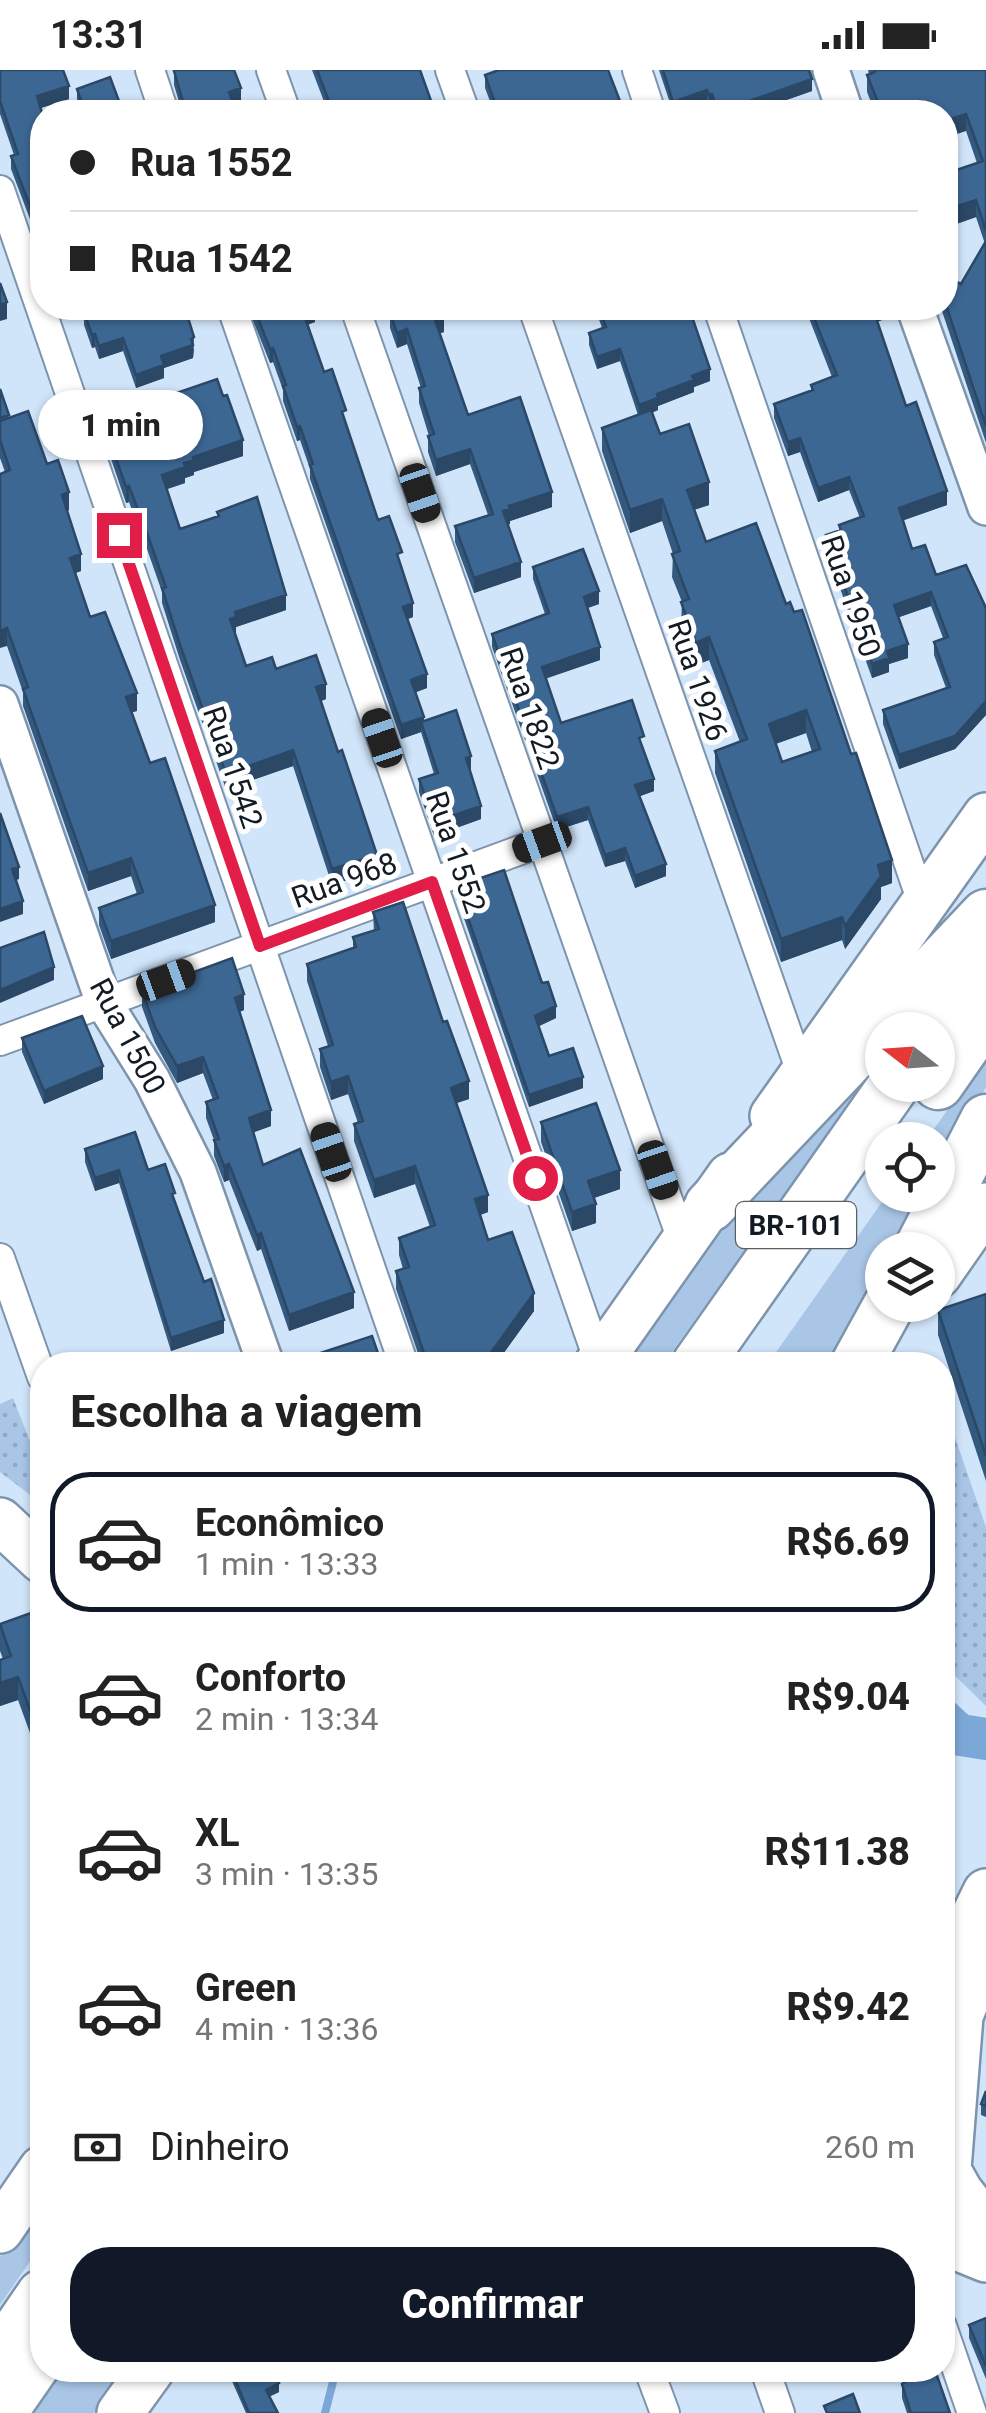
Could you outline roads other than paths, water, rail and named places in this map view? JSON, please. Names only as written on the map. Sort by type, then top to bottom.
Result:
[{"type":"highway","points":[[696,1224],[986,916]]},
{"type":"highway","points":[[946,1012],[986,955]]},
{"type":"highway","points":[[955,1059],[986,1015]]},
{"type":"highway","name":"BR-101","points":[[706,1352],[882,1102]]},
{"type":"highway","points":[[928,1232],[986,1120]]},
{"type":"highway","name":"BR-101","points":[[748,1352],[865,1186]]},
{"type":"highway","points":[[863,1352],[880,1322]]},
{"type":"highway","points":[[0,2356],[30,2312]]},
{"type":"highway","points":[[1,2413],[30,2371]]},
{"type":"main road","points":[[606,1352],[986,816]]},
{"type":"main road","points":[[955,1251],[986,1206]]},
{"type":"main road","points":[[883,1352],[904,1322]]},
{"type":"main road","points":[[0,1520],[30,1549]]},
{"type":"main road","points":[[955,1954],[986,1892]]},
{"type":"main road","points":[[955,2065],[960,2016],[986,1948]]},
{"type":"main road","points":[[955,2179],[986,2225]]},
{"type":"main road","points":[[0,2230],[30,2186]]},
{"type":"main road","points":[[955,2245],[986,2258]]},
{"type":"main road","points":[[120,2413],[142,2382]]},
{"type":"street","points":[[150,70],[160,100]]},
{"type":"street","points":[[272,70],[282,100]]},
{"type":"street","points":[[450,70],[461,100]]},
{"type":"street","points":[[637,70],[647,100]]},
{"type":"street","points":[[831,70],[840,100]]},
{"type":"street","name":"Rua 1542","points":[[0,190],[30,277]]},
{"type":"street","name":"Rua 1542","points":[[45,320],[400,1352]]},
{"type":"street","name":"Rua 1552","points":[[236,320],[594,1352]]},
{"type":"street","name":"Rua 1822","points":[[359,320],[542,842],[696,1224]]},
{"type":"street","name":"Rua 1926","points":[[537,320],[802,1075]]},
{"type":"street","name":"Rua 1950","points":[[722,320],[923,904]]},
{"type":"street","points":[[919,320],[986,506]]},
{"type":"street","name":"Rua 1500","points":[[0,704],[104,1003],[152,1080],[198,1172],[261,1352]]},
{"type":"street","name":"Rua 968","points":[[0,1041],[542,842]]},
{"type":"street","points":[[0,1258],[33,1352]]},
{"type":"street","points":[[955,2364],[972,2413]]},
{"type":"street","points":[[654,2382],[665,2413]]},
{"type":"street","points":[[769,2382],[780,2413]]},
{"type":"waterway","points":[[955,1708],[986,1737]]},
{"type":"waterway","points":[[955,1734],[986,1739]]},
{"type":"waterway","points":[[325,2413],[333,2382]]}]
